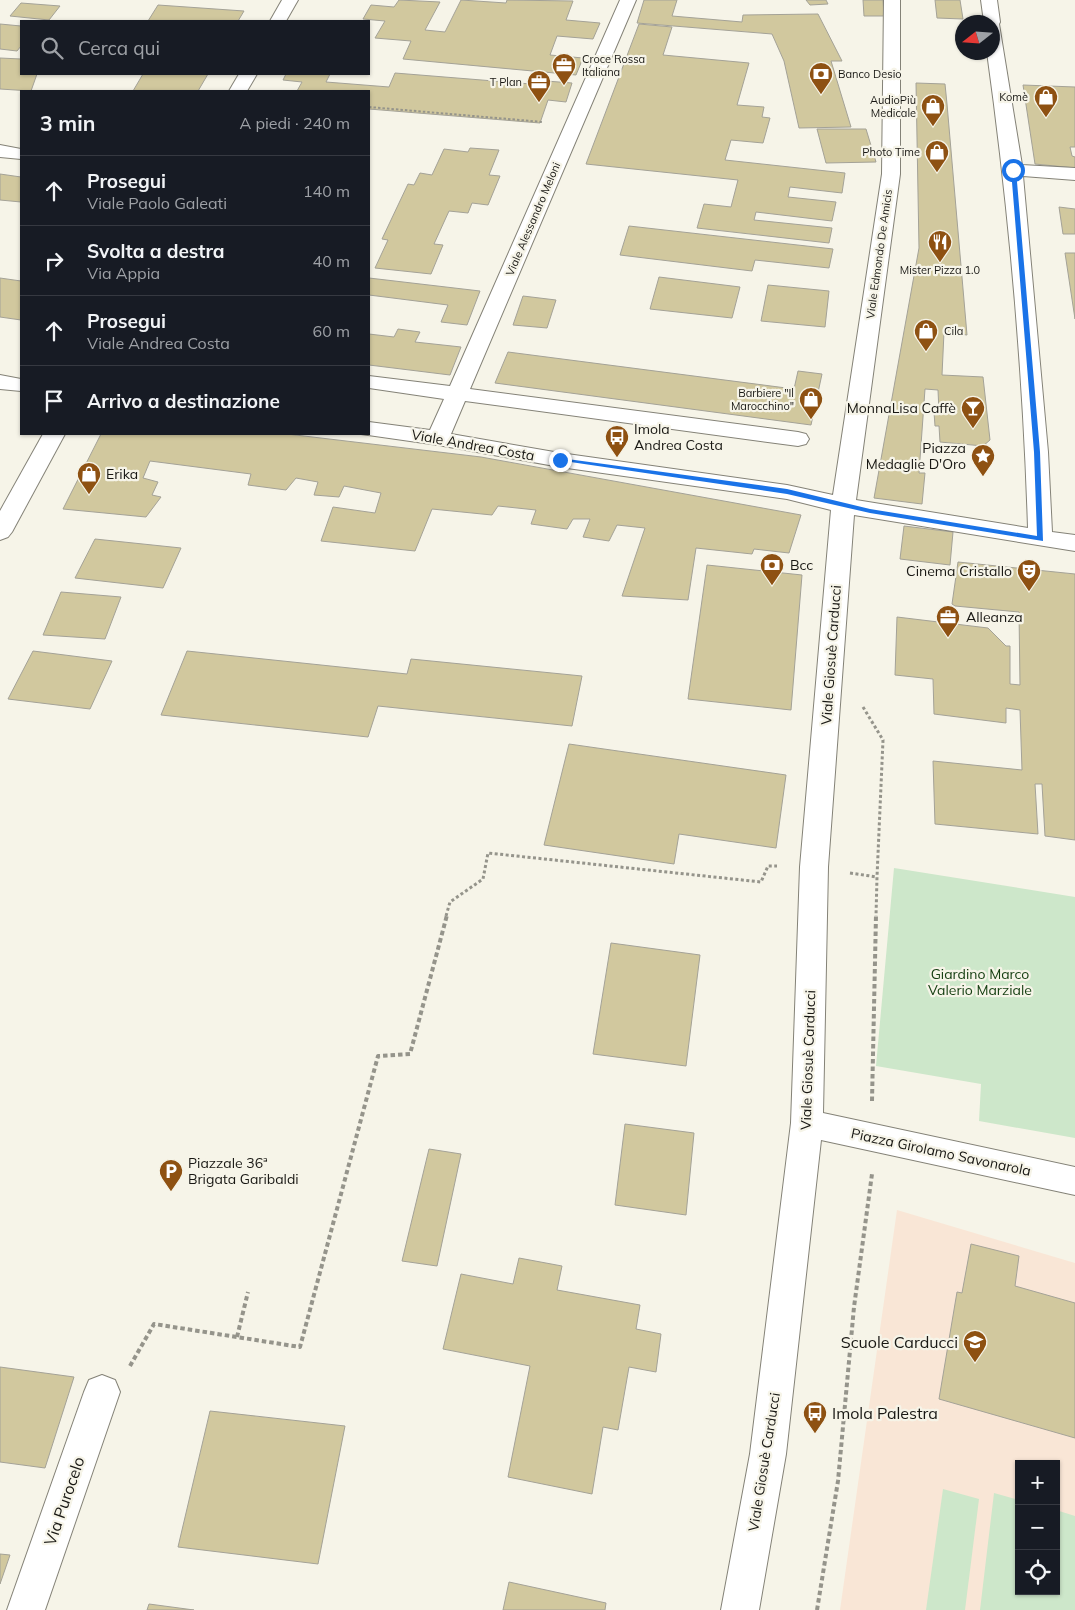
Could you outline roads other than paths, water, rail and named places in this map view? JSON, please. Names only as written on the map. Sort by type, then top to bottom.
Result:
[{"type":"street","points":[[279,20],[290,0]]},
{"type":"street","name":"Viale Alessandro Meloni","points":[[438,438],[628,0]]},
{"type":"street","name":"Viale Edmondo De Amicis","points":[[843,506],[891,174],[892,0]]},
{"type":"street","points":[[988,0],[991,15]]},
{"type":"street","points":[[997,60],[1013,170],[1037,452],[1040,539]]},
{"type":"street","points":[[239,90],[247,75]]},
{"type":"street","points":[[0,151],[20,154]]},
{"type":"street","points":[[1013,170],[1075,174]]},
{"type":"street","points":[[0,382],[20,385]]},
{"type":"street","points":[[370,382],[798,439]]},
{"type":"street","name":"Viale Andrea Costa","points":[[370,429],[438,438],[560,460],[787,492],[843,506],[1040,539],[1075,542]]},
{"type":"street","points":[[0,532],[53,435]]},
{"type":"street","name":"Viale Giosuè Carducci","points":[[740,1610],[768,1454],[807,1123],[814,867],[843,506]]},
{"type":"street","name":"Piazza Girolamo Savonarola","points":[[807,1123],[1075,1181]]},
{"type":"street","name":"Via Purocelo","points":[[26,1610],[102,1392]]},
{"type":"place","name":"Croce Rossa Italiana","points":[[564,86]]},
{"type":"place","name":"Banco Desio","points":[[821,95]]},
{"type":"place","name":"T Plan","points":[[539,103]]},
{"type":"place","name":"Komè","points":[[1046,118]]},
{"type":"place","name":"AudioPiù Medicale","points":[[933,127]]},
{"type":"place","name":"Photo Time","points":[[937,173]]},
{"type":"place","name":"Mister Pizza 1.0","points":[[940,263]]},
{"type":"place","name":"Cila","points":[[926,352]]},
{"type":"place","name":"Barbiere \"Il Marocchino\"","points":[[811,420]]},
{"type":"place","name":"MonnaLisa Caffè","points":[[973,429]]},
{"type":"place","name":"Imola Andrea Costa","points":[[617,458]]},
{"type":"place","name":"Piazza Medaglie D'Oro","points":[[983,477]]},
{"type":"place","name":"Erika","points":[[89,495]]},
{"type":"place","name":"Bcc","points":[[772,586]]},
{"type":"place","name":"Cinema Cristallo","points":[[1029,592]]},
{"type":"place","name":"Alleanza","points":[[948,638]]},
{"type":"place","name":"Piazzale 36ª Brigata Garibaldi","points":[[171,1192]]},
{"type":"place","name":"Scuole Carducci","points":[[975,1363]]},
{"type":"place","name":"Imola Palestra","points":[[815,1434]]},
{"type":"park label","name":"Giardino Marco Valerio Marziale","points":[[980,982]]}]
